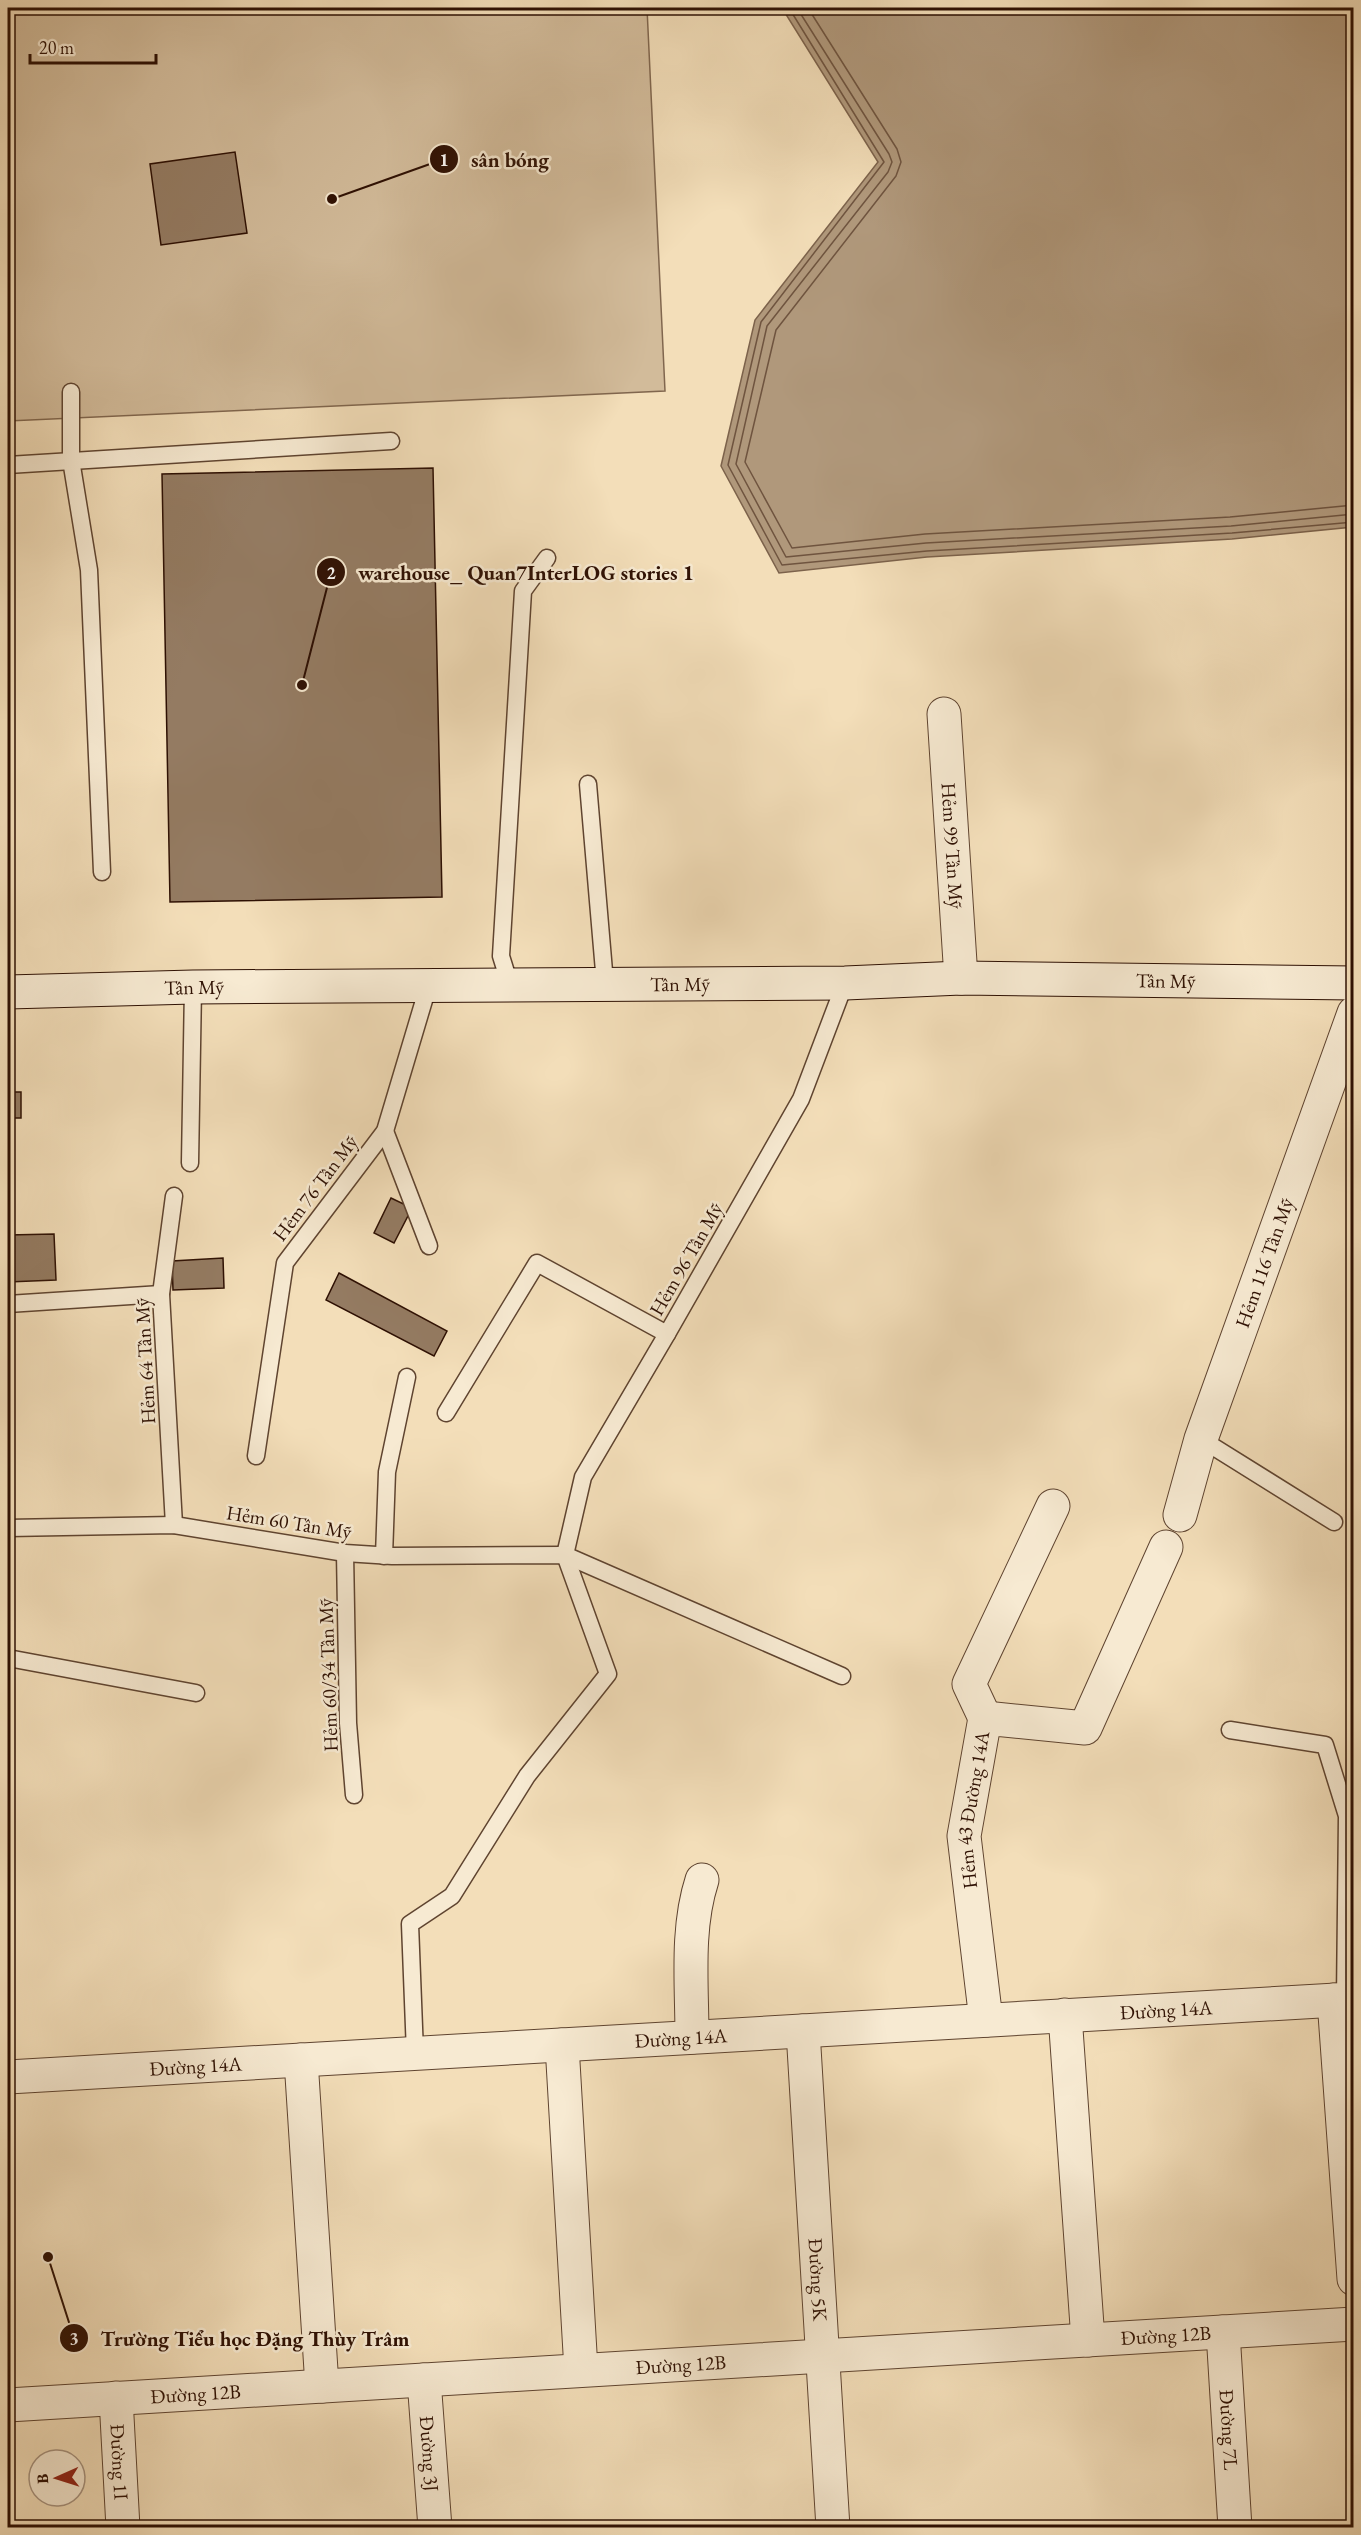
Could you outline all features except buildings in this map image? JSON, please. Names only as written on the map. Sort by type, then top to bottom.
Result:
[{"type":"street","name":"Hẻm 99 Tân Mỹ","points":[[944,714],[961,978]]},
{"type":"street","name":"Tân Mỹ","points":[[8,992],[193,987],[845,983],[961,978],[1353,983]]},
{"type":"street","name":"Hẻm 116 Tân Mỹ","points":[[1180,1515],[1201,1440],[1353,1012]]},
{"type":"street","points":[[985,1718],[969,1684],[1053,1506]]},
{"type":"street","name":"Hẻm 43 Đường 14A","points":[[986,2020],[964,1836],[985,1718],[1085,1728],[1166,1547]]},
{"type":"street","points":[[692,2037],[692,1930],[695,1902],[702,1880]]},
{"type":"street","points":[[1344,1999],[1353,2279]]},
{"type":"street","name":"Đường 14A","points":[[8,2077],[1344,1999]]},
{"type":"street","points":[[1065,2015],[1088,2340]]},
{"type":"street","name":"Đường 5K","points":[[802,2031],[832,2528]]},
{"type":"street","points":[[562,2044],[581,2370]]},
{"type":"street","points":[[301,2060],[322,2386]]},
{"type":"street","name":"Đường 12B","points":[[8,2404],[1353,2324]]},
{"type":"street","name":"Đường 7L","points":[[1223,2332],[1235,2528]]},
{"type":"street","name":"Đường 3J","points":[[424,2380],[435,2528]]},
{"type":"street","name":"Đường 1I","points":[[116,2398],[123,2528]]},
{"type":"lane","points":[[71,392],[72,460],[88,570],[102,872]]},
{"type":"lane","points":[[8,465],[391,441]]},
{"type":"lane","points":[[510,985],[501,956],[523,591],[547,558]]},
{"type":"lane","points":[[588,784],[605,983]]},
{"type":"lane","name":"Hẻm 96 Tân Mỹ","points":[[565,1555],[583,1477],[801,1099],[845,983]]},
{"type":"lane","points":[[190,1163],[193,987]]},
{"type":"lane","name":"Hẻm 76 Tân Mỹ","points":[[256,1456],[285,1263],[385,1131],[428,987]]},
{"type":"lane","points":[[385,1131],[429,1246]]},
{"type":"lane","name":"Hẻm 64 Tân Mỹ","points":[[174,1196],[161,1294],[174,1525]]},
{"type":"lane","points":[[446,1413],[537,1263],[667,1334]]},
{"type":"lane","points":[[8,1304],[161,1294]]},
{"type":"lane","points":[[384,1556],[387,1472],[407,1377]]},
{"type":"lane","points":[[1201,1440],[1334,1522]]},
{"type":"lane","name":"Hẻm 60 Tân Mỹ","points":[[8,1528],[174,1525],[345,1553],[384,1556],[565,1555]]},
{"type":"lane","name":"Hẻm 60/34 Tân Mỹ","points":[[345,1553],[348,1723],[354,1795]]},
{"type":"lane","points":[[565,1555],[842,1676]]},
{"type":"lane","points":[[415,2053],[410,1924],[452,1896],[527,1776],[608,1674],[565,1555]]},
{"type":"lane","points":[[8,1658],[196,1693]]},
{"type":"lane","points":[[1230,1730],[1325,1745],[1347,1816],[1344,1999]]},
{"type":"shaded area","points":[[8,8],[647,8],[665,391],[8,421]]},
{"type":"water","points":[[782,8],[1353,8],[1353,527],[1232,539],[927,557],[779,573],[721,466],[755,320],[878,162]]},
{"type":"place","name":"sân bóng","points":[[332,199]]},
{"type":"place","name":"warehouse_ Quan7InterLOG stories 1","points":[[302,685]]},
{"type":"place","name":"Trường Tiểu học Đặng Thùy Trâm","points":[[48,2257]]}]
